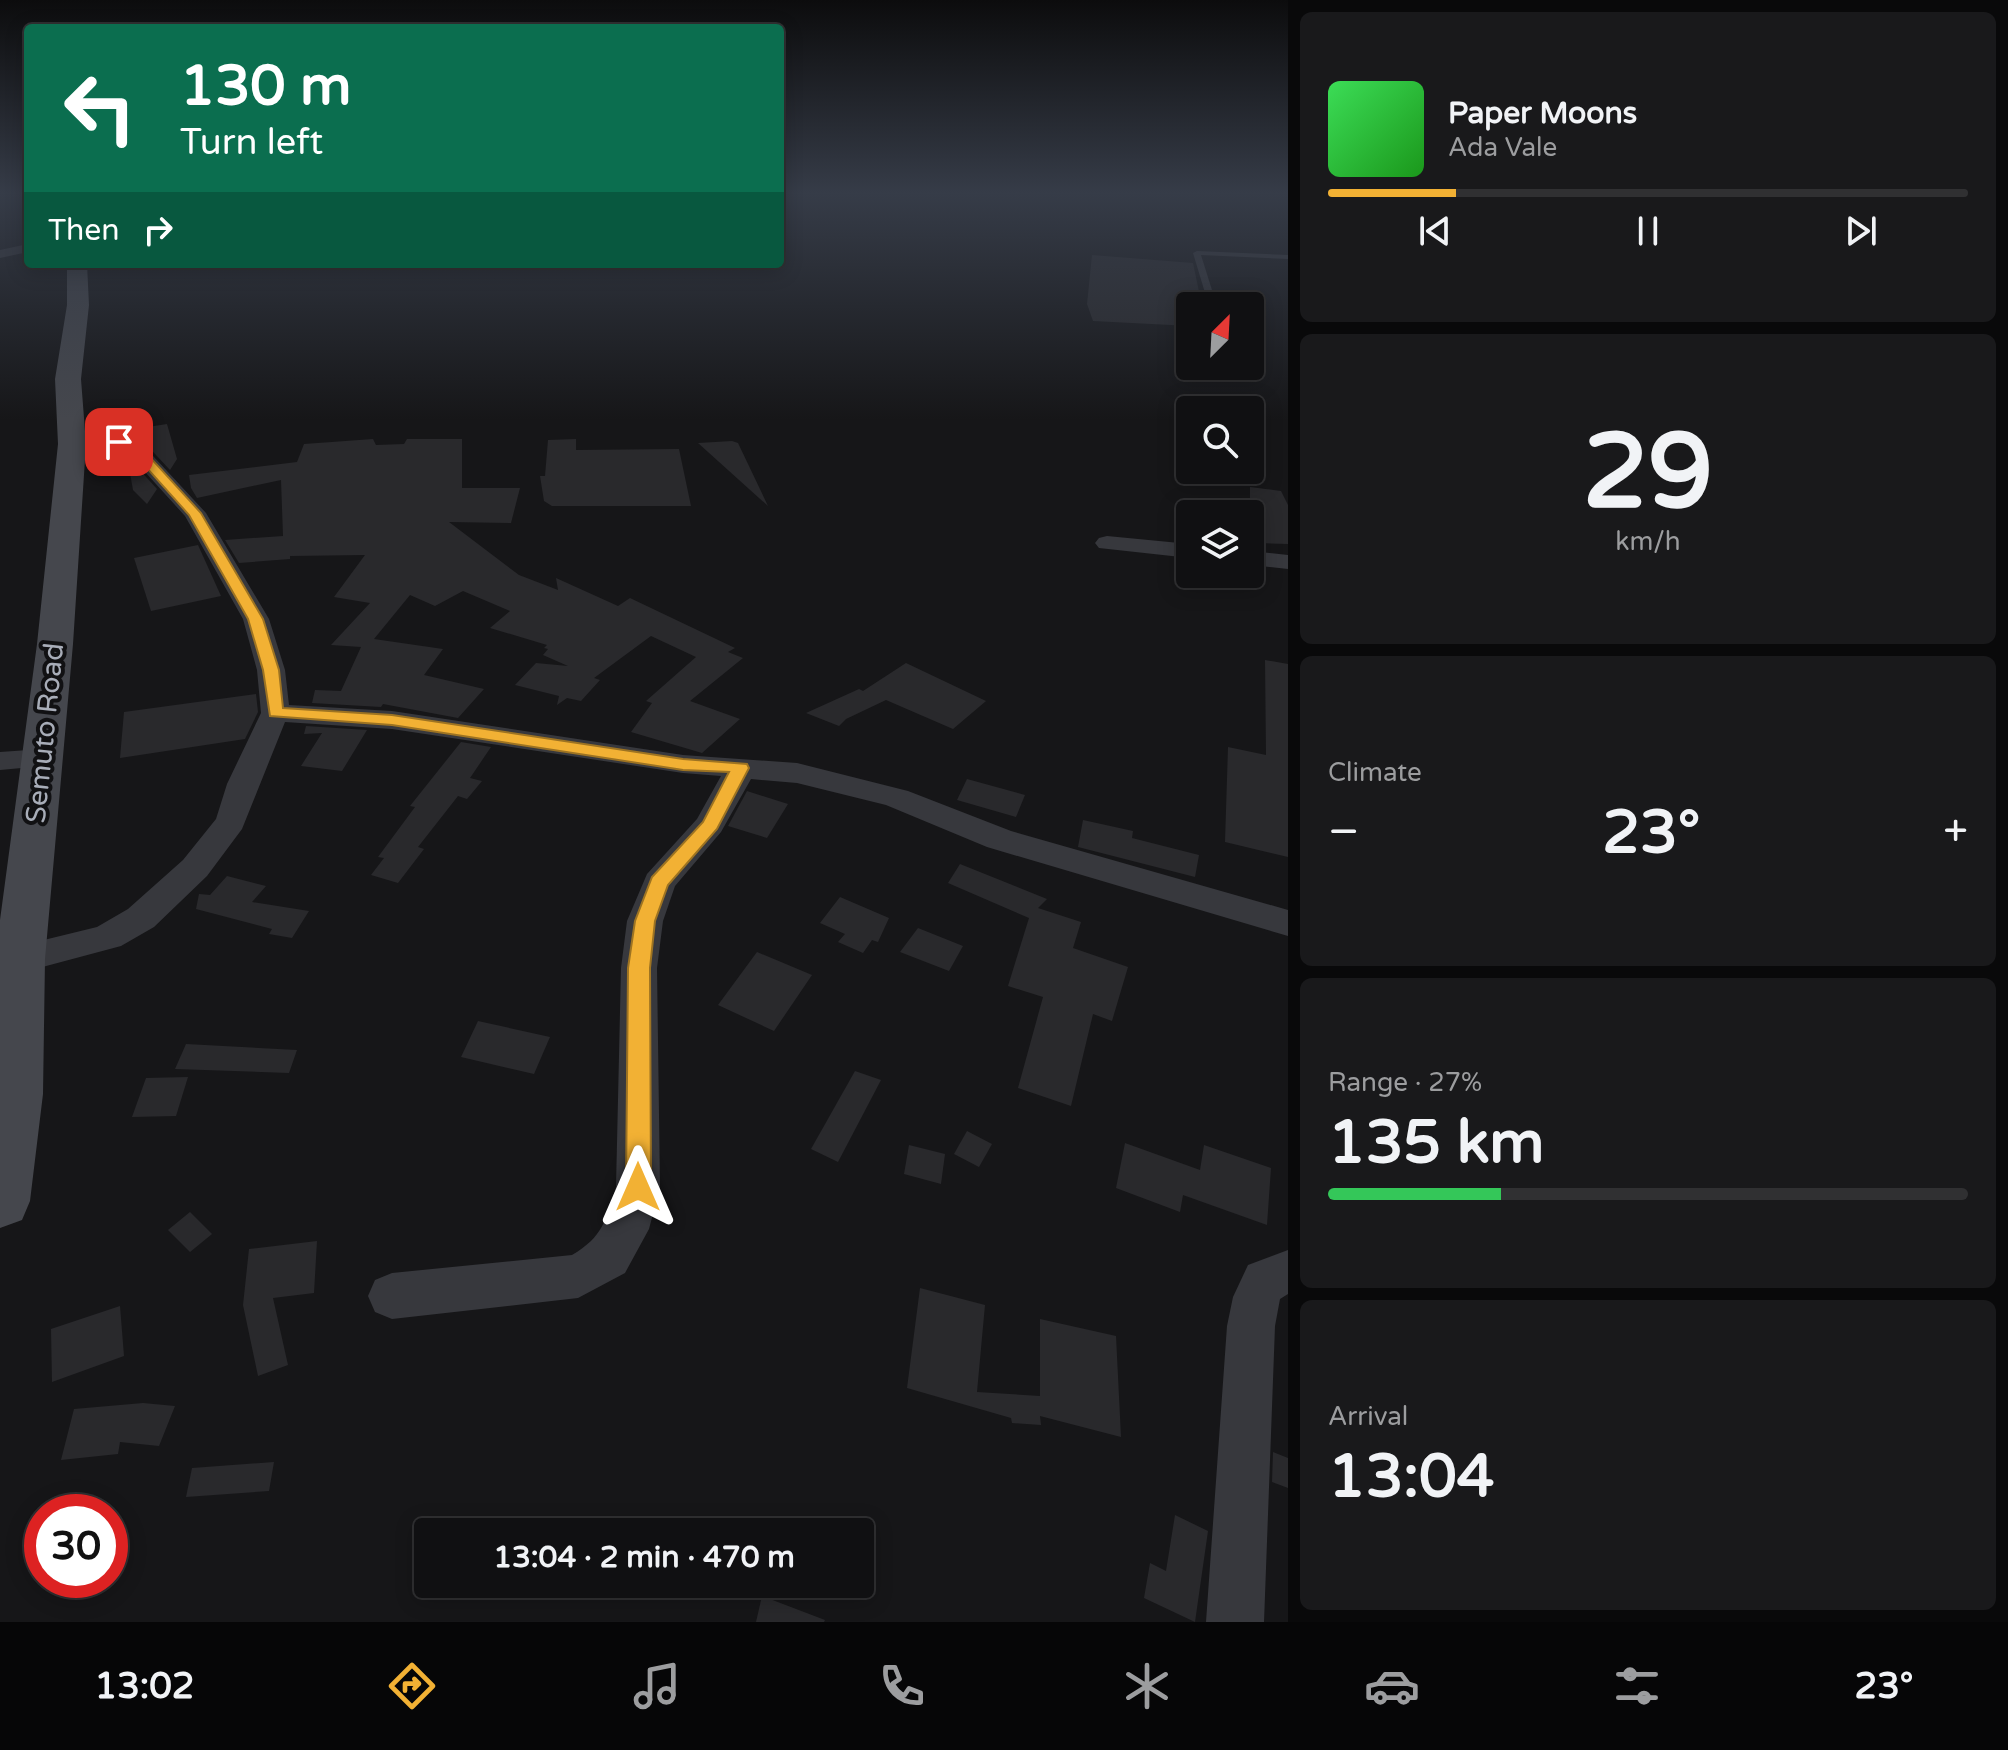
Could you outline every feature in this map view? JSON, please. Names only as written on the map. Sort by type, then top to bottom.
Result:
[{"type":"main road","name":"Semuto Road","points":[[0,1201],[15,1094],[20,959],[43,758],[72,444],[68,379],[78,305],[77,269]]},
{"type":"street","points":[[20,959],[108,937],[141,918],[195,868],[231,822],[243,784],[275,713],[271,670],[256,619],[195,513],[133,446],[107,441],[72,444]]},
{"type":"street","points":[[1107,543],[1176,550]]},
{"type":"street","points":[[1264,559],[1288,562]]},
{"type":"street","points":[[275,713],[392,720],[683,764],[797,773],[897,798],[987,835],[1288,923]]},
{"type":"street","points":[[0,761],[43,758]]},
{"type":"street","points":[[392,1296],[578,1276],[609,1258],[626,1229],[638,1187],[639,968],[645,921],[659,882],[710,825],[741,768]]},
{"type":"street","points":[[1235,1622],[1251,1326],[1257,1297],[1265,1281],[1288,1272]]},
{"type":"lane","points":[[1202,269],[1209,292]]},
{"type":"building","points":[[1091,269],[1194,269],[1199,292],[1176,292],[1176,325],[1093,321],[1087,304]]},
{"type":"building","points":[[167,424],[177,459],[170,470],[142,440],[123,435],[122,431]]},
{"type":"building","points":[[373,439],[376,445],[404,444],[407,439],[462,439],[462,488],[520,488],[511,523],[449,522],[519,575],[558,590],[556,578],[618,606],[630,598],[735,648],[728,652],[743,658],[690,701],[740,719],[702,753],[631,732],[652,703],[646,701],[696,657],[651,636],[594,678],[600,680],[581,701],[567,698],[557,705],[559,696],[515,685],[536,663],[568,666],[543,655],[548,649],[544,648],[547,645],[490,628],[510,611],[463,591],[435,606],[410,595],[374,639],[443,649],[424,675],[484,689],[458,718],[383,704],[381,707],[312,703],[315,690],[341,691],[361,647],[331,645],[370,603],[334,597],[365,555],[290,556],[290,559],[239,563],[225,540],[283,536],[281,480],[197,498],[189,475],[297,462],[304,444]]},
{"type":"building","points":[[576,439],[576,450],[679,449],[691,506],[552,506],[544,501],[540,476],[545,476],[548,440]]},
{"type":"building","points":[[698,443],[738,443],[768,506]]},
{"type":"building","points":[[127,456],[157,489],[147,504],[133,490]]},
{"type":"building","points":[[1250,487],[1281,491],[1288,505],[1288,544],[1264,543],[1264,500],[1250,500]]},
{"type":"building","points":[[198,545],[221,596],[151,611],[134,558]]},
{"type":"building","points":[[1265,660],[1288,664],[1288,857],[1225,842],[1228,747],[1266,755]]},
{"type":"building","points":[[906,663],[986,701],[953,729],[886,700],[846,719],[839,726],[806,713],[859,689],[863,691]]},
{"type":"building","points":[[256,694],[258,712],[245,739],[120,758],[124,712]]},
{"type":"building","points":[[306,726],[367,730],[342,771],[301,766],[322,733],[304,734]]},
{"type":"building","points":[[461,742],[491,747],[470,778],[482,781],[467,799],[458,796],[418,847],[424,849],[398,883],[371,875],[384,858],[378,857],[415,807],[410,806]]},
{"type":"building","points":[[967,779],[1025,795],[1016,817],[957,800]]},
{"type":"building","points":[[747,791],[788,804],[767,838],[728,826]]},
{"type":"building","points":[[1083,820],[1133,831],[1132,838],[1199,855],[1195,877],[1078,847]]},
{"type":"building","points":[[960,864],[1047,899],[1038,908],[1081,922],[1073,948],[1128,967],[1112,1021],[1093,1014],[1071,1106],[1018,1088],[1043,997],[1008,986],[1029,918],[948,883]]},
{"type":"building","points":[[227,876],[266,886],[252,902],[309,911],[292,938],[269,934],[272,929],[196,909],[199,894],[210,895]]},
{"type":"building","points":[[840,897],[889,918],[878,942],[872,940],[863,953],[838,942],[845,934],[820,923]]},
{"type":"building","points":[[918,928],[963,946],[949,971],[900,952]]},
{"type":"building","points":[[757,952],[812,975],[774,1031],[718,1005]]},
{"type":"building","points":[[478,1021],[550,1037],[534,1074],[461,1057]]},
{"type":"building","points":[[186,1044],[297,1050],[289,1073],[175,1069]]},
{"type":"building","points":[[855,1071],[881,1080],[838,1162],[811,1149]]},
{"type":"building","points":[[188,1077],[176,1116],[132,1117],[146,1078]]},
{"type":"building","points":[[967,1131],[992,1144],[979,1167],[954,1154]]},
{"type":"building","points":[[1125,1143],[1200,1170],[1204,1145],[1271,1168],[1267,1225],[1183,1195],[1180,1212],[1116,1188]]},
{"type":"building","points":[[909,1145],[945,1154],[941,1184],[904,1174]]},
{"type":"building","points":[[190,1212],[212,1234],[190,1252],[168,1230]]},
{"type":"building","points":[[317,1241],[314,1293],[273,1298],[288,1365],[258,1376],[243,1305],[249,1249]]},
{"type":"building","points":[[920,1288],[985,1305],[977,1392],[1040,1396],[1040,1319],[1116,1336],[1121,1437],[1040,1416],[1041,1425],[1012,1423],[1011,1418],[907,1388]]},
{"type":"building","points":[[120,1306],[124,1356],[52,1382],[51,1329]]},
{"type":"building","points":[[143,1403],[175,1406],[159,1446],[120,1442],[118,1454],[61,1460],[74,1409]]},
{"type":"building","points":[[1273,1452],[1288,1458],[1288,1488],[1272,1482]]},
{"type":"building","points":[[274,1462],[269,1491],[186,1497],[192,1468]]},
{"type":"building","points":[[1175,1515],[1208,1531],[1195,1622],[1144,1598],[1150,1563],[1166,1571]]},
{"type":"building","points":[[762,1598],[825,1620],[824,1622],[756,1622]]},
{"type":"route","points":[[119,442],[133,446],[195,513],[256,619],[271,670],[275,713],[392,720],[683,764],[741,768],[710,825],[659,882],[645,921],[639,968],[638,1187]]}]
